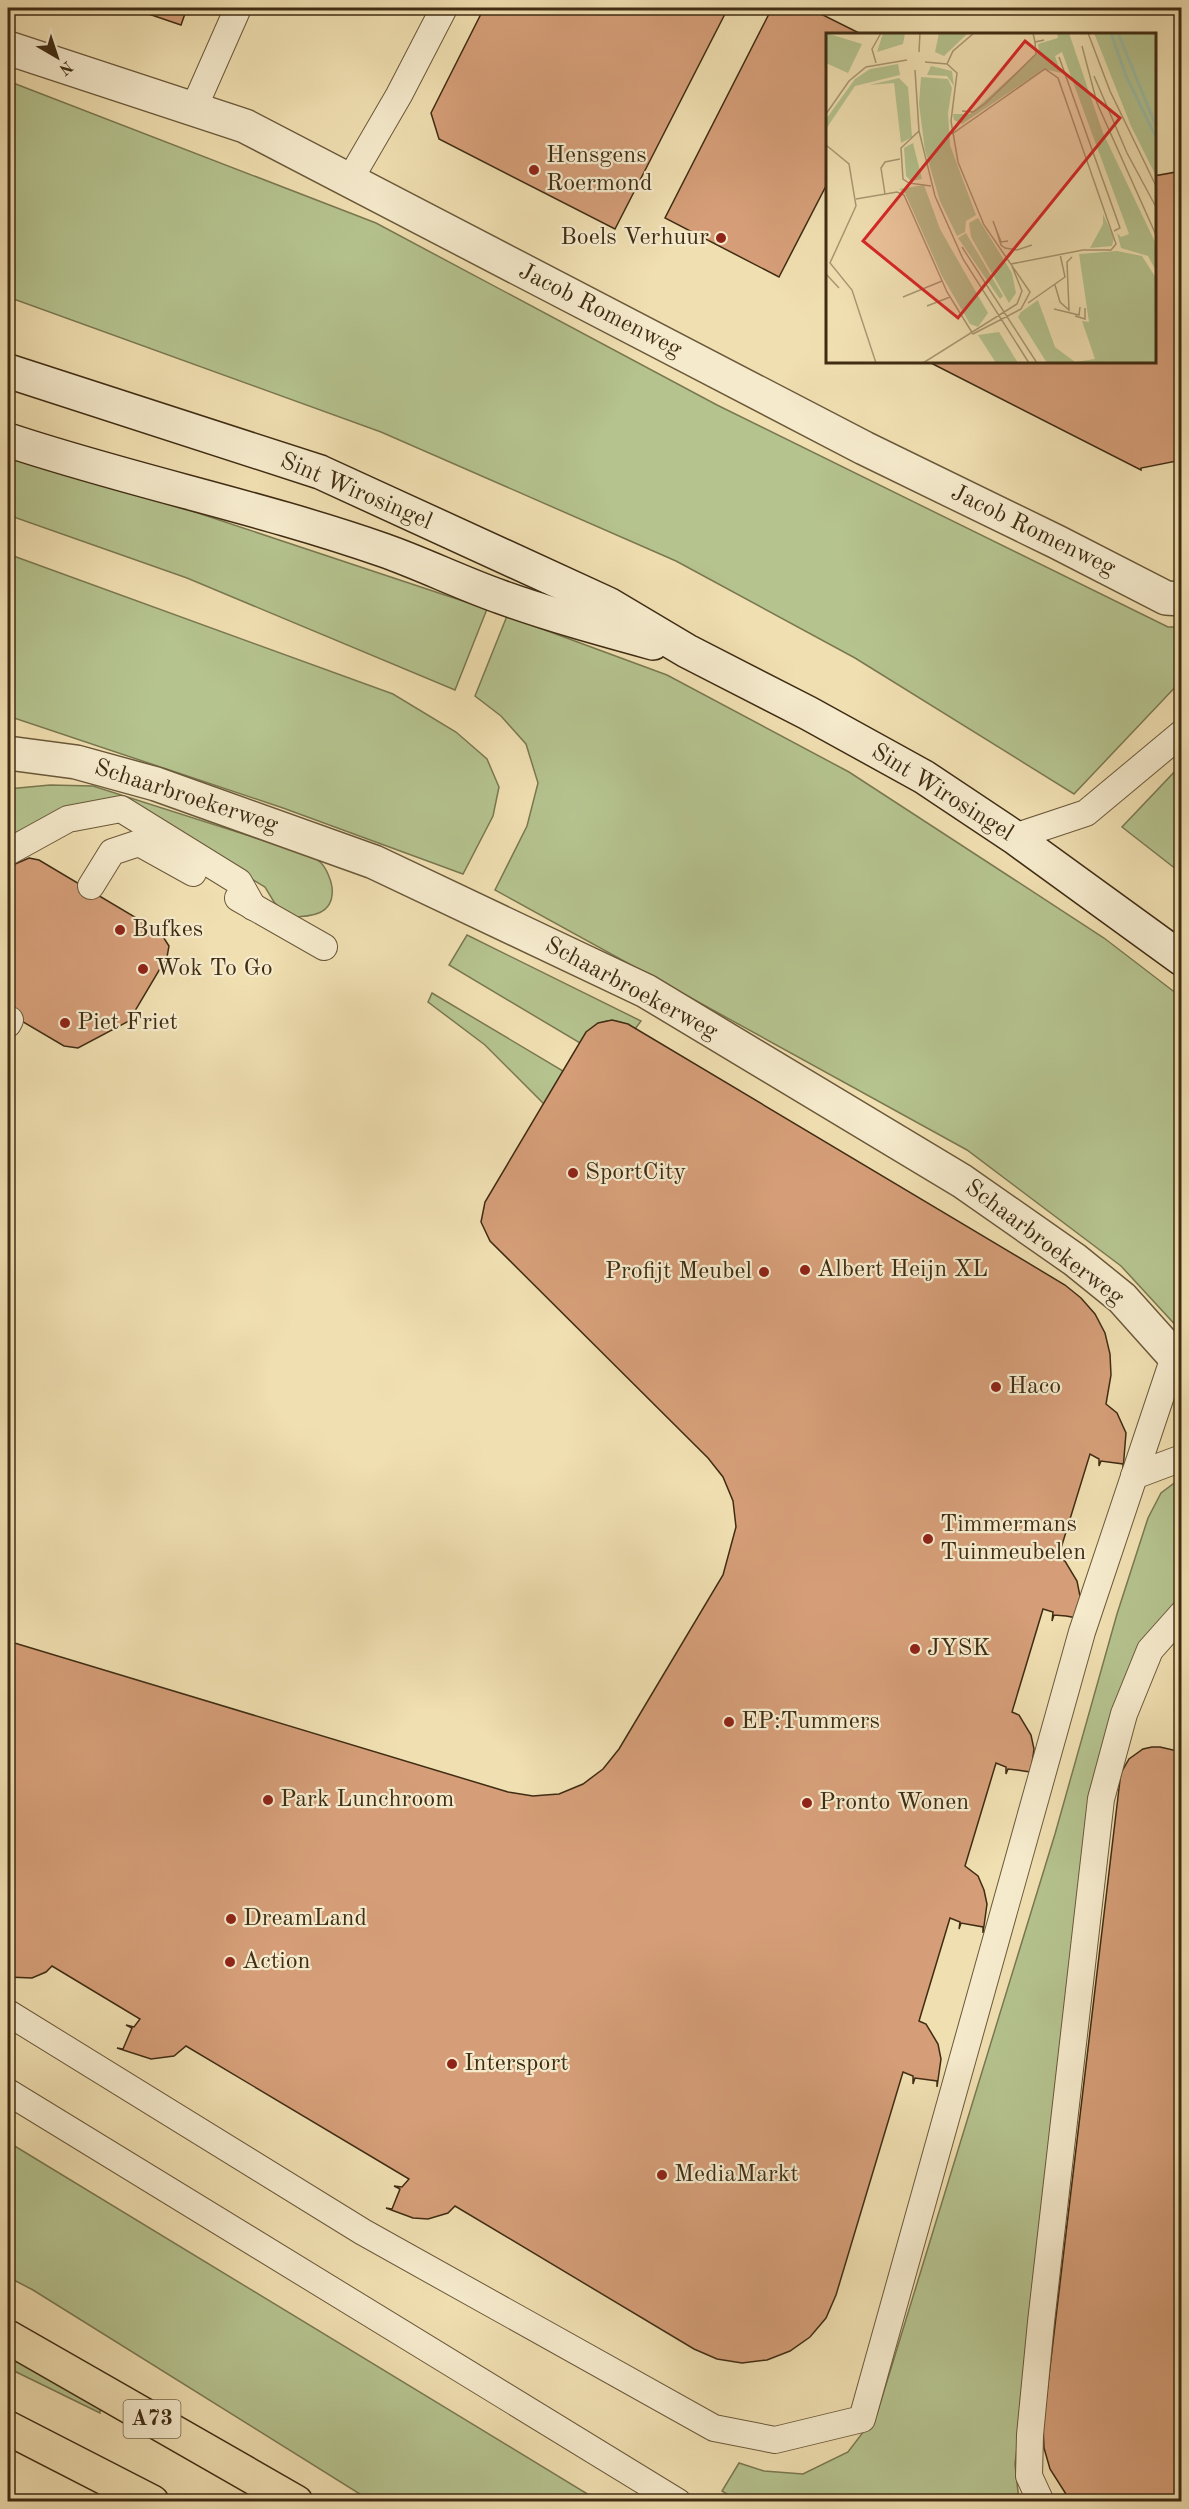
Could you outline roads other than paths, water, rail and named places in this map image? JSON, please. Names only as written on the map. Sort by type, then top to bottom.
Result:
[{"type":"highway","name":"A73","points":[[8,2337],[296,2502]]},
{"type":"highway","points":[[8,2428],[152,2502]]},
{"type":"street","name":"Jacob Romenweg","points":[[8,48],[245,126],[864,448],[1166,598],[1182,598]]},
{"type":"street","name":"Sint Wirosingel","points":[[8,371],[320,472],[608,604],[687,651],[808,713],[924,777],[1014,837],[1182,959]]},
{"type":"street","name":"Sint Wirosingel","points":[[8,440],[81,464],[230,504],[382,550],[500,597],[598,628],[687,651]]},
{"type":"street","name":"Schaarbroekerweg","points":[[8,753],[76,762],[156,784],[374,862],[646,991],[962,1181],[1075,1260],[1122,1298],[1178,1361]]},
{"type":"lane","points":[[193,110],[238,8]]},
{"type":"lane","points":[[349,181],[399,95],[444,8]]},
{"type":"lane","points":[[1014,837],[1086,813],[1182,733]]},
{"type":"lane","points":[[8,852],[68,819],[121,809],[239,882],[253,907]]},
{"type":"lane","points":[[91,886],[111,852],[139,843],[324,947]]},
{"type":"lane","points":[[8,2013],[363,2232],[714,2428],[775,2440],[862,2419],[1082,1632],[1134,1476],[1178,1361]]},
{"type":"lane","points":[[1134,1476],[1182,1458]]},
{"type":"lane","points":[[1041,2502],[1029,2476],[1030,2435],[1101,1799],[1124,1714],[1150,1650],[1182,1614]]},
{"type":"lane","points":[[8,2092],[678,2502]]},
{"type":"place","name":"Hensgens Roermond","points":[[534,170]]},
{"type":"place","name":"Boels Verhuur","points":[[721,238]]},
{"type":"place","name":"Bufkes","points":[[120,930]]},
{"type":"place","name":"Wok To Go","points":[[143,969]]},
{"type":"place","name":"Piet Friet","points":[[65,1023]]},
{"type":"place","name":"SportCity","points":[[573,1173]]},
{"type":"place","name":"Albert Heijn XL","points":[[805,1270]]},
{"type":"place","name":"Profijt Meubel","points":[[764,1272]]},
{"type":"place","name":"Haco","points":[[996,1387]]},
{"type":"place","name":"Timmermans Tuinmeubelen","points":[[928,1539]]},
{"type":"place","name":"JYSK","points":[[915,1649]]},
{"type":"place","name":"EP:Tummers","points":[[729,1722]]},
{"type":"place","name":"Park Lunchroom","points":[[268,1800]]},
{"type":"place","name":"Pronto Wonen","points":[[807,1803]]},
{"type":"place","name":"DreamLand","points":[[231,1919]]},
{"type":"place","name":"Action","points":[[230,1962]]},
{"type":"place","name":"Intersport","points":[[452,2064]]},
{"type":"place","name":"MediaMarkt","points":[[662,2175]]}]
